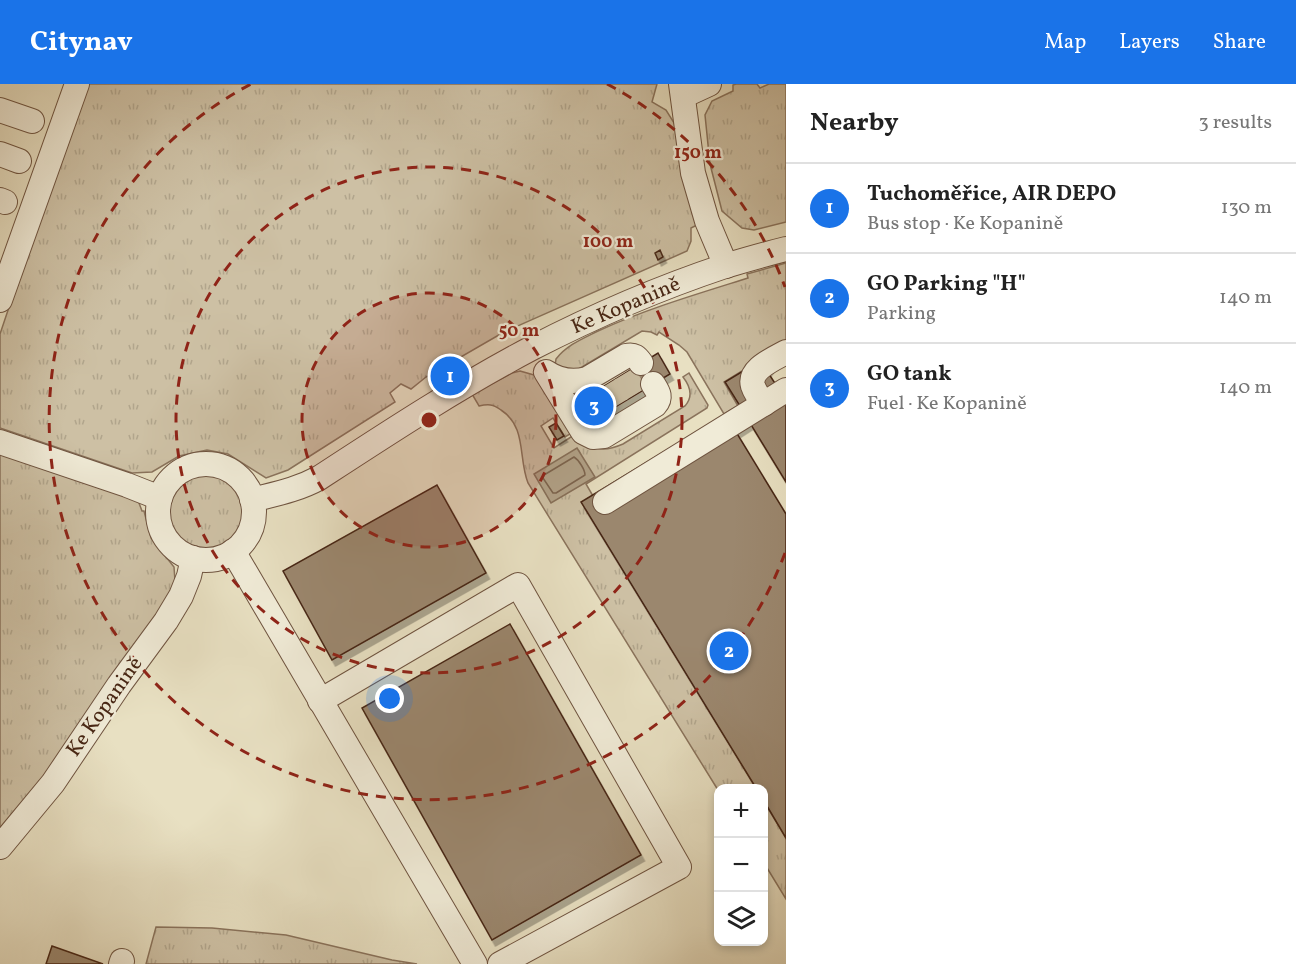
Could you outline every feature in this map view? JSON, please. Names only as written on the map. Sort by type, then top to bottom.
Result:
[{"type":"street","points":[[0,300],[77,84]]},
{"type":"street","points":[[710,84],[682,90],[693,173],[707,221],[726,266]]},
{"type":"street","points":[[0,110],[32,121]]},
{"type":"street","name":"Ke Kopanině","points":[[252,500],[305,486],[417,414],[532,348],[660,290],[726,266],[786,249]]},
{"type":"street","points":[[532,348],[583,432],[594,437],[604,436],[633,405]]},
{"type":"street","points":[[764,404],[754,387],[754,376],[761,367],[786,352]]},
{"type":"street","points":[[546,372],[562,381],[580,381],[614,373]]},
{"type":"street","points":[[605,502],[786,390]]},
{"type":"street","points":[[0,442],[160,498]]},
{"type":"street","points":[[216,465],[232,472],[245,484],[252,500],[253,518],[243,542],[233,551],[210,560],[193,558],[177,550],[164,536],[158,517],[160,498],[168,482],[182,470],[190,467],[216,465]]},
{"type":"street","points":[[233,551],[475,964]]},
{"type":"street","name":"Ke Kopanině","points":[[0,847],[53,783],[119,685],[166,621],[181,596],[193,558]]},
{"type":"street","points":[[320,701],[518,585],[679,867],[500,964]]},
{"type":"green space","points":[[84,84],[657,84],[652,102],[666,110],[676,126],[697,225],[691,228],[691,241],[687,251],[504,332],[426,377],[411,389],[401,384],[390,393],[395,402],[288,470],[266,478],[228,454],[207,450],[179,456],[152,472],[132,473],[0,428],[0,334]]},
{"type":"green space","points":[[757,84],[760,88],[769,84],[786,84],[786,222],[754,230],[742,228],[722,211],[710,164],[705,115],[712,101],[733,91],[733,85]]},
{"type":"green space","points":[[786,263],[786,344],[724,382],[738,406],[724,414],[687,352],[659,332],[657,335],[642,331],[577,370],[570,372],[555,366],[556,359],[565,350],[598,331],[653,309],[748,278],[747,274]]},
{"type":"green space","points":[[520,371],[540,379],[575,431],[565,437],[553,418],[541,426],[554,448],[577,433],[598,448],[608,449],[623,444],[685,406],[690,391],[683,377],[689,373],[708,405],[707,408],[586,484],[593,496],[582,502],[754,784],[714,784],[528,483],[515,425],[501,410],[488,405],[479,406],[472,394]]},
{"type":"green space","points":[[0,451],[131,497],[144,511],[151,538],[174,567],[175,581],[165,603],[55,761],[0,833]]},
{"type":"green space","points":[[205,473],[220,476],[232,484],[240,496],[243,511],[240,526],[232,538],[220,546],[205,549],[190,546],[178,538],[170,526],[167,511],[170,496],[178,484],[190,476]]},
{"type":"green space","points":[[768,808],[786,838],[786,899],[768,870]]},
{"type":"green space","points":[[156,927],[212,928],[286,935],[417,964],[146,964]]},
{"type":"water","points":[[577,448],[595,477],[551,503],[534,474]]},
{"type":"building","points":[[660,250],[663,257],[658,260],[655,253]]},
{"type":"building","points":[[786,345],[767,371],[776,385],[786,378],[786,482],[750,423],[736,432],[786,514],[786,838],[768,808],[768,784],[754,784],[581,502],[740,406],[725,382]]},
{"type":"building","points":[[658,353],[670,374],[582,427],[570,407]]},
{"type":"building","points":[[556,423],[564,436],[557,440],[549,427]]},
{"type":"building","points":[[437,485],[486,573],[332,660],[283,571]]},
{"type":"building","points":[[510,624],[641,855],[492,940],[362,708]]},
{"type":"building","points":[[52,946],[103,964],[46,964]]},
{"type":"tunnel","points":[[624,374],[636,394]]},
{"type":"tunnel","points":[[606,385],[618,405]]},
{"type":"place","name":"Tuchoměřice, AIR DEPO","points":[[450,376]]},
{"type":"place","name":"GO tank","points":[[594,406]]},
{"type":"place","name":"GO Parking \"H\"","points":[[729,651]]}]
